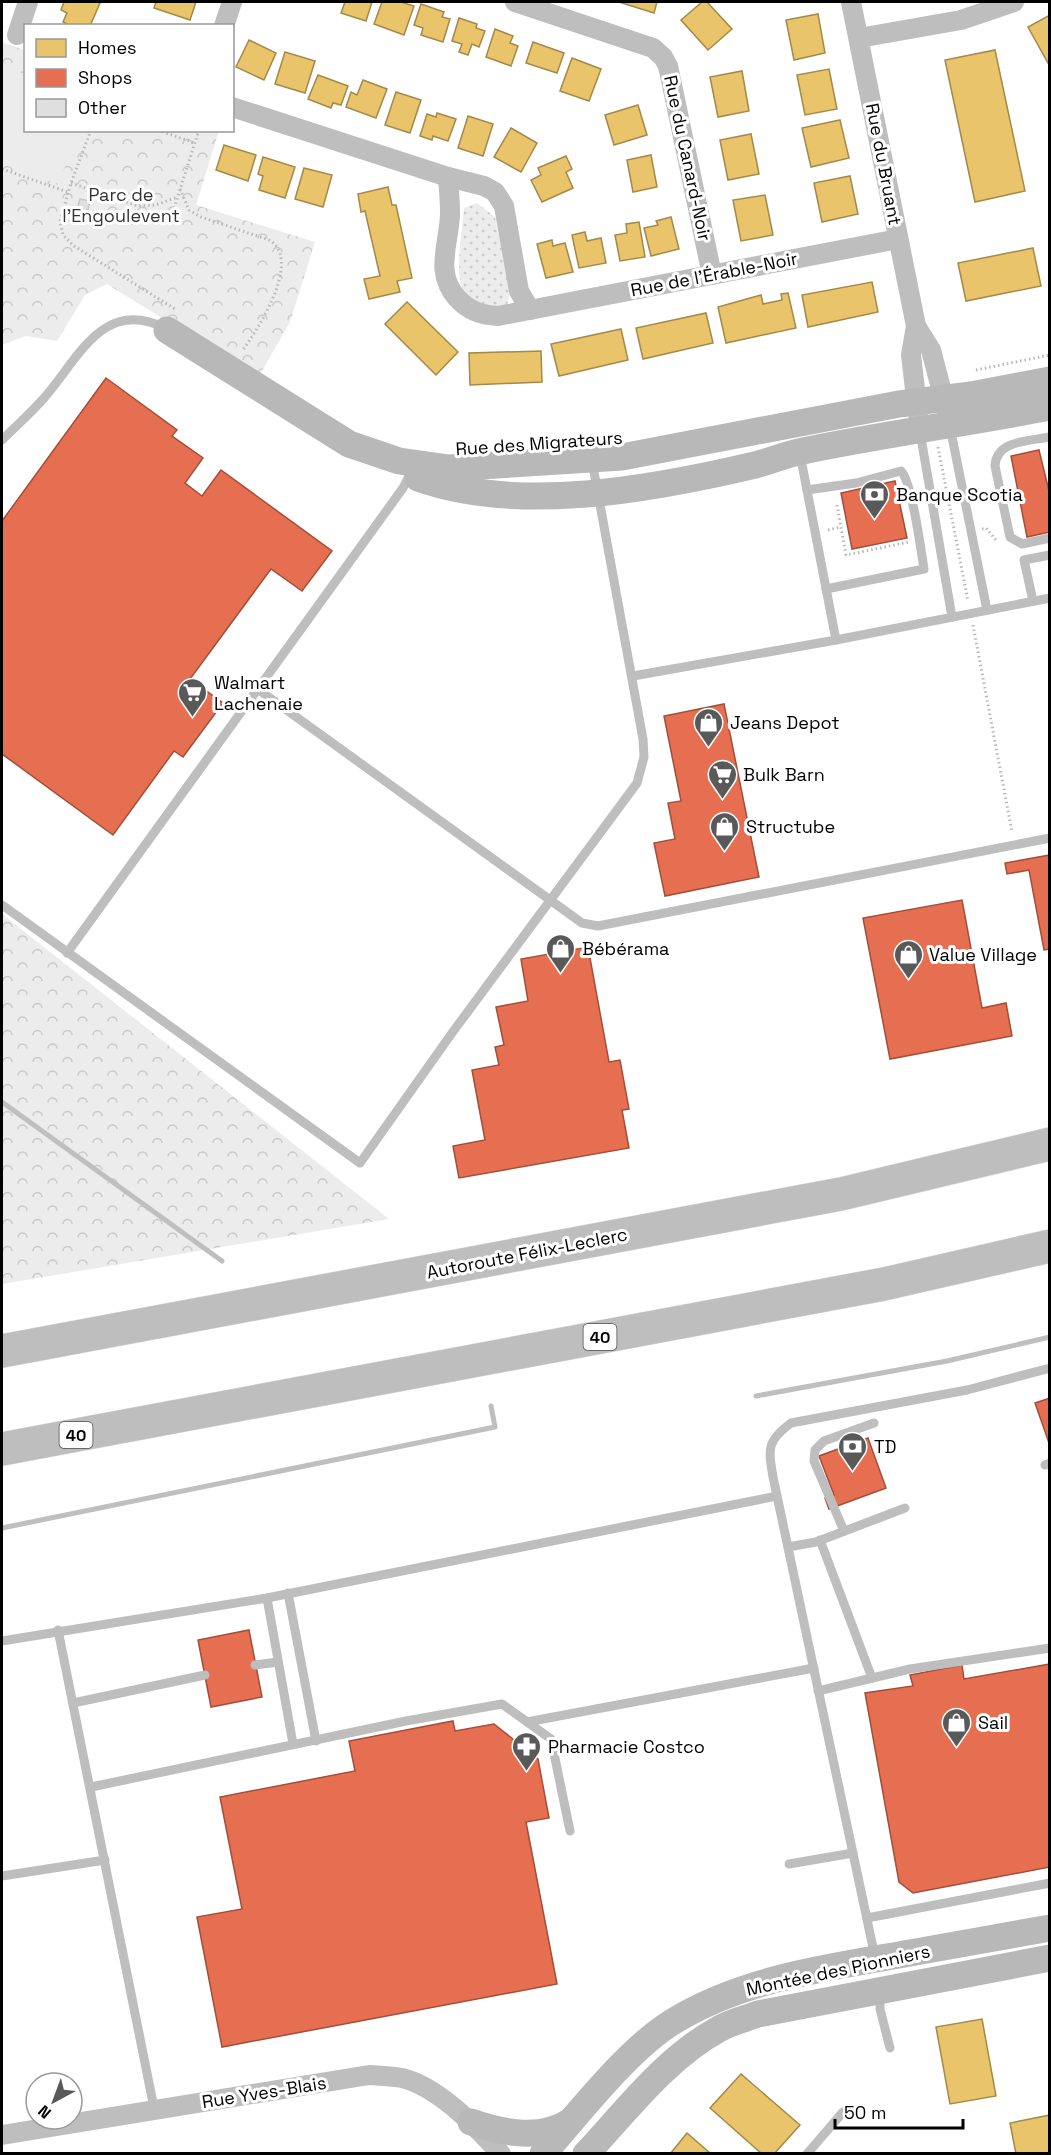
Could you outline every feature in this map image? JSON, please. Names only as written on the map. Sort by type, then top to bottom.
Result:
[{"type":"highway","name":"Autoroute Félix-Leclerc","points":[[2,1352],[841,1194],[1050,1144]]},
{"type":"highway","name":"40","points":[[2,1449],[875,1286],[1050,1246]]},
{"type":"street","points":[[15,34],[28,2]]},
{"type":"street","points":[[225,24],[232,2]]},
{"type":"street","name":"Rue du Canard-Noir","points":[[515,2],[653,48],[663,57],[668,66],[712,275]]},
{"type":"street","name":"Rue du Bruant","points":[[851,2],[916,326],[931,350],[944,399],[936,433]]},
{"type":"street","points":[[859,38],[961,20],[1014,2]]},
{"type":"street","points":[[234,108],[448,177],[484,186],[495,192],[504,206],[519,291],[530,310]]},
{"type":"street","name":"Rue de l'Érable-Noir","points":[[448,177],[450,214],[444,275],[450,289],[462,303],[479,315],[498,316],[898,239]]},
{"type":"street","name":"Rue des Migrateurs","points":[[173,321],[240,360],[301,417],[363,451],[411,469],[441,484],[492,493],[597,493],[755,465],[800,452],[936,433],[1050,407]]},
{"type":"street","name":"Rue du Bruant","points":[[916,326],[911,355],[917,403],[936,433]]},
{"type":"street","name":"Rue des Migrateurs","points":[[411,469],[592,461],[1050,380]]},
{"type":"street","name":"Montée des Pionniers","points":[[543,2154],[637,2050],[672,2022],[704,2004],[765,1984],[875,1959],[1050,1928]]},
{"type":"street","name":"Montée des Pionniers","points":[[586,2154],[665,2070],[693,2046],[720,2028],[758,2014],[1050,1958]]},
{"type":"street","points":[[875,1959],[881,1989]]},
{"type":"street","name":"Rue Yves-Blais","points":[[2,2135],[154,2108],[369,2075],[401,2078],[422,2085],[471,2122],[501,2154]]},
{"type":"street","points":[[471,2122],[502,2132],[532,2133],[553,2129],[577,2116]]},
{"type":"lane","points":[[2,440],[45,397],[83,347],[102,330],[118,322],[135,319],[173,321]]},
{"type":"lane","points":[[936,433],[987,610]]},
{"type":"lane","points":[[936,433],[952,617]]},
{"type":"lane","points":[[1050,437],[1004,447],[995,461],[1010,537],[1022,544],[1050,538]]},
{"type":"lane","points":[[800,452],[836,640]]},
{"type":"lane","points":[[2,905],[360,1163],[549,901],[638,783],[644,748],[633,676],[592,461]]},
{"type":"lane","points":[[67,953],[411,469]]},
{"type":"lane","points":[[807,490],[856,483],[901,471],[907,480],[924,569],[826,589]]},
{"type":"lane","points":[[1033,601],[1024,560],[1050,555]]},
{"type":"lane","points":[[633,676],[836,640],[1050,598]]},
{"type":"lane","points":[[256,688],[582,923],[598,926],[1050,838]]},
{"type":"lane","points":[[875,1959],[777,1496],[769,1454],[774,1436],[791,1423],[967,1390],[1050,1368]]},
{"type":"lane","points":[[844,1531],[814,1461],[815,1450],[824,1441],[874,1423]]},
{"type":"lane","points":[[2,1641],[58,1630],[267,1598],[777,1496]]},
{"type":"lane","points":[[788,1546],[820,1540],[905,1508]]},
{"type":"lane","points":[[820,1540],[872,1678]]},
{"type":"lane","points":[[288,1593],[316,1741]]},
{"type":"lane","points":[[267,1598],[293,1744]]},
{"type":"lane","points":[[58,1630],[154,2108]]},
{"type":"lane","points":[[818,1690],[910,1669],[1050,1648]]},
{"type":"lane","points":[[255,1665],[278,1662]]},
{"type":"lane","points":[[527,1722],[814,1668]]},
{"type":"lane","points":[[73,1703],[205,1675]]},
{"type":"lane","points":[[91,1787],[316,1741],[406,1720],[502,1704],[551,1739],[570,1831]]},
{"type":"lane","points":[[789,1864],[853,1853]]},
{"type":"lane","points":[[2,1876],[105,1860]]},
{"type":"lane","points":[[867,1918],[1050,1883]]},
{"type":"lane","points":[[881,1989],[880,2009],[890,2048]]},
{"type":"lane","points":[[807,2154],[843,2112]]},
{"type":"path","points":[[90,132],[71,183],[60,221],[66,239],[173,321]]},
{"type":"path","points":[[164,132],[194,143]]},
{"type":"path","points":[[170,221],[198,132]]},
{"type":"path","points":[[2,169],[68,192]]},
{"type":"path","points":[[71,183],[138,206],[155,205],[177,198]]},
{"type":"path","points":[[180,189],[189,210],[201,217],[269,240],[276,244],[282,255],[282,266],[272,301],[240,360]]},
{"type":"path","points":[[970,371],[1050,355]]},
{"type":"path","points":[[936,433],[968,601]]},
{"type":"path","points":[[837,505],[846,555],[914,542]]},
{"type":"path","points":[[945,536],[965,532]]},
{"type":"path","points":[[973,625],[1012,832]]},
{"type":"green space","name":"Parc de l'Engoulevent","points":[[2,42],[24,50],[24,132],[219,132],[196,205],[315,242],[290,322],[258,378],[107,284],[85,295],[57,341],[26,336],[2,345]]},
{"type":"green space","points":[[2,66],[24,74],[24,132],[77,132],[59,184],[2,164]]},
{"type":"green space","points":[[477,203],[495,217],[511,290],[506,309],[493,312],[469,296],[460,282],[459,261],[464,208]]},
{"type":"green space","points":[[2,914],[389,1219],[2,1284]]},
{"type":"building: Homes","points":[[64,2],[100,3],[91,24],[67,24],[63,22],[67,13],[61,10]]},
{"type":"building: Homes","points":[[156,2],[196,2],[190,20],[154,8]]},
{"type":"building: Homes","points":[[345,2],[372,2],[366,21],[341,13]]},
{"type":"building: Homes","points":[[382,2],[401,2],[414,6],[404,35],[374,24]]},
{"type":"building: Homes","points":[[619,2],[657,2],[654,13]]},
{"type":"building: Homes","points":[[702,2],[707,2],[732,29],[708,50],[681,20]]},
{"type":"building: Homes","points":[[421,4],[444,12],[442,17],[450,19],[443,42],[421,35],[423,28],[414,25]]},
{"type":"building: Homes","points":[[818,14],[825,53],[794,60],[786,20]]},
{"type":"building: Homes","points":[[1050,15],[1050,62],[1048,63],[1028,27]]},
{"type":"building: Homes","points":[[459,18],[477,24],[476,28],[485,31],[479,47],[472,44],[468,55],[459,52],[462,44],[452,41]]},
{"type":"building: Homes","points":[[495,29],[513,36],[510,43],[518,46],[511,66],[486,57]]},
{"type":"building: Homes","points":[[249,40],[276,53],[264,80],[236,67]]},
{"type":"building: Homes","points":[[533,42],[564,53],[557,73],[526,63]]},
{"type":"building: Homes","points":[[995,50],[1025,191],[975,202],[945,60]]},
{"type":"building: Homes","points":[[285,52],[315,61],[305,93],[275,84]]},
{"type":"building: Homes","points":[[572,58],[601,69],[589,101],[560,91]]},
{"type":"building: Homes","points":[[829,69],[837,109],[805,115],[797,75]]},
{"type":"building: Homes","points":[[742,71],[749,111],[718,117],[710,77]]},
{"type":"building: Homes","points":[[318,75],[348,86],[341,105],[333,103],[331,108],[308,99]]},
{"type":"building: Homes","points":[[363,80],[387,89],[376,118],[346,107],[351,92],[357,95]]},
{"type":"building: Homes","points":[[396,92],[421,100],[410,133],[385,125]]},
{"type":"building: Homes","points":[[638,105],[647,135],[614,145],[605,115]]},
{"type":"building: Homes","points":[[437,113],[456,119],[448,141],[433,136],[432,140],[420,136],[427,114],[436,117]]},
{"type":"building: Homes","points":[[468,116],[493,124],[483,156],[458,148]]},
{"type":"building: Homes","points":[[840,120],[849,158],[811,167],[802,128]]},
{"type":"building: Homes","points":[[511,128],[537,143],[521,172],[494,157]]},
{"type":"building: Homes","points":[[751,134],[759,174],[728,180],[720,140]]},
{"type":"building: Homes","points":[[224,145],[256,155],[248,181],[216,170]]},
{"type":"building: Homes","points":[[651,155],[657,187],[633,192],[627,160]]},
{"type":"building: Homes","points":[[566,156],[572,169],[566,172],[573,188],[542,202],[531,180],[541,175],[538,168]]},
{"type":"building: Homes","points":[[263,157],[295,167],[285,198],[259,190],[263,176],[258,174]]},
{"type":"building: Homes","points":[[304,168],[332,175],[323,207],[295,199]]},
{"type":"building: Homes","points":[[850,176],[858,214],[822,222],[814,183]]},
{"type":"building: Homes","points":[[388,187],[392,205],[396,205],[412,278],[397,281],[400,292],[369,299],[364,279],[380,276],[365,211],[361,212],[358,194]]},
{"type":"building: Homes","points":[[765,195],[773,235],[741,241],[733,200]]},
{"type":"building: Homes","points":[[671,217],[679,249],[651,256],[644,228],[658,225],[656,221]]},
{"type":"building: Homes","points":[[639,222],[645,257],[620,261],[615,235],[627,233],[626,224]]},
{"type":"building: Homes","points":[[585,232],[587,241],[601,238],[606,263],[579,268],[572,235]]},
{"type":"building: Homes","points":[[552,240],[553,246],[565,243],[573,272],[546,278],[537,244]]},
{"type":"building: Homes","points":[[1033,248],[1041,286],[966,301],[958,263]]},
{"type":"building: Homes","points":[[872,282],[878,312],[808,327],[802,295]]},
{"type":"building: Homes","points":[[788,293],[796,328],[726,343],[718,307],[761,295],[763,304],[782,300],[781,294]]},
{"type":"building: Homes","points":[[407,302],[458,352],[436,375],[385,324]]},
{"type":"building: Homes","points":[[706,313],[713,343],[643,359],[636,328]]},
{"type":"building: Homes","points":[[621,329],[628,360],[559,376],[551,344]]},
{"type":"building: Homes","points":[[541,351],[542,382],[470,385],[469,353]]},
{"type":"building: Homes","points":[[982,2019],[996,2096],[950,2104],[936,2027]]},
{"type":"building: Homes","points":[[741,2074],[800,2125],[774,2154],[762,2154],[710,2108]]},
{"type":"building: Homes","points":[[1050,2115],[1050,2154],[1016,2154],[1010,2123]]},
{"type":"building: Homes","points":[[687,2133],[711,2154],[670,2154]]},
{"type":"building: Shops","points":[[106,378],[177,430],[172,436],[203,458],[185,483],[202,496],[221,470],[332,551],[302,591],[271,569],[190,679],[223,703],[183,757],[174,751],[113,835],[2,754],[2,521]]},
{"type":"building: Shops","points":[[1039,450],[1050,495],[1050,532],[1027,537],[1011,456]]},
{"type":"building: Shops","points":[[895,481],[907,538],[852,549],[841,493]]},
{"type":"building: Shops","points":[[724,704],[759,877],[665,896],[654,843],[675,839],[668,803],[681,801],[664,716]]},
{"type":"building: Shops","points":[[1050,855],[1050,949],[1044,950],[1029,870],[1007,874],[1005,863]]},
{"type":"building: Shops","points":[[962,900],[982,1008],[1006,1003],[1012,1036],[890,1059],[863,918]]},
{"type":"building: Shops","points":[[588,947],[609,1062],[620,1060],[629,1109],[622,1110],[629,1148],[459,1178],[453,1146],[485,1140],[472,1070],[499,1065],[495,1047],[504,1045],[496,1007],[528,1001],[521,959]]},
{"type":"building: Shops","points":[[1050,1398],[1050,1442],[1049,1443],[1035,1403]]},
{"type":"building: Shops","points":[[868,1438],[886,1488],[829,1509],[825,1498],[834,1495],[819,1456]]},
{"type":"building: Shops","points":[[249,1630],[262,1697],[211,1707],[198,1640]]},
{"type":"building: Shops","points":[[1050,1664],[1050,1867],[913,1893],[899,1882],[865,1693],[913,1686],[910,1675],[962,1665],[964,1679]]},
{"type":"building: Shops","points":[[453,1721],[455,1731],[494,1724],[538,1759],[549,1818],[526,1822],[557,1984],[222,2047],[197,1917],[242,1909],[220,1797],[355,1771],[349,1741]]},
{"type":"building: Other","points":[[80,199],[90,201],[87,213],[77,210]]},
{"type":"waterway","points":[[2,1102],[222,1261]]},
{"type":"waterway","points":[[756,1396],[947,1361],[1050,1337]]},
{"type":"waterway","points":[[2,1528],[495,1427],[491,1406]]},
{"type":"place","name":"Banque Scotia","points":[[875,520]]},
{"type":"place","name":"Walmart Lachenaie","points":[[193,718]]},
{"type":"place","name":"Jeans Depot","points":[[709,748]]},
{"type":"place","name":"Bulk Barn","points":[[722,800]]},
{"type":"place","name":"Structube","points":[[725,852]]},
{"type":"place","name":"Bébérama","points":[[561,974]]},
{"type":"place","name":"Value Village","points":[[908,980]]},
{"type":"place","name":"TD","points":[[853,1472]]},
{"type":"place","name":"Sail","points":[[957,1748]]},
{"type":"place","name":"Pharmacie Costco","points":[[527,1772]]}]
